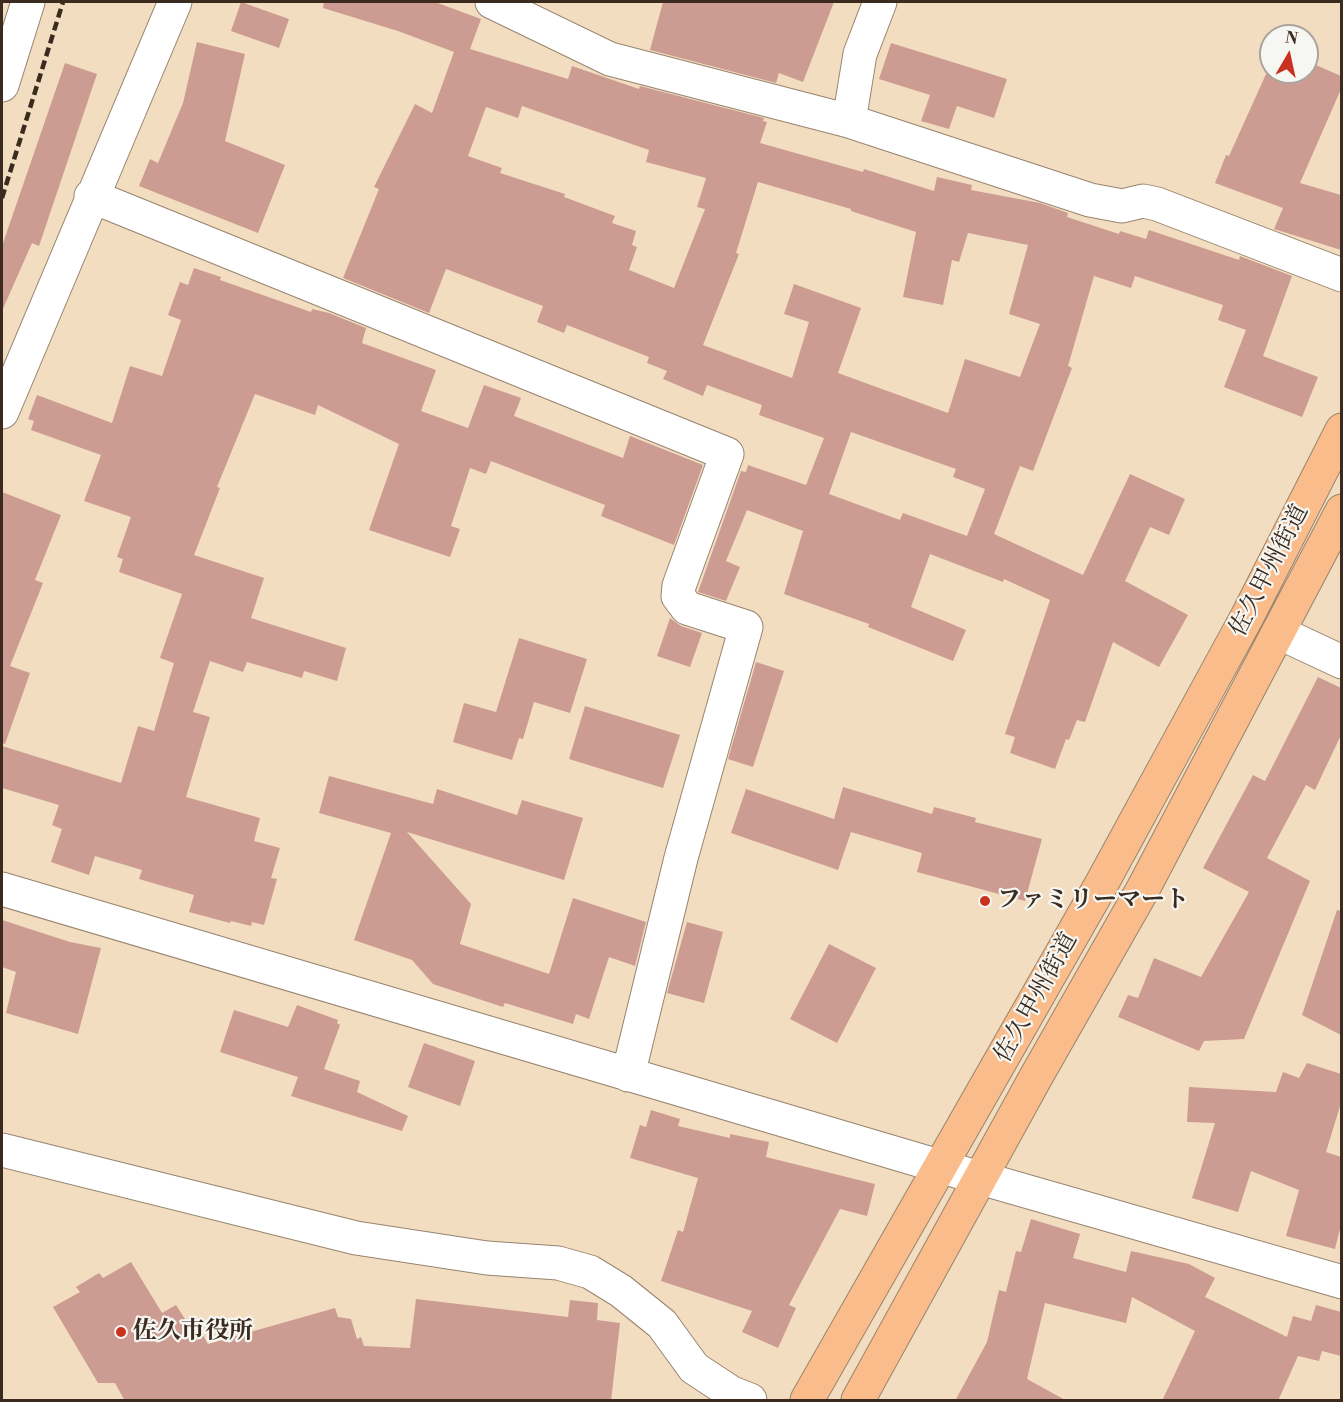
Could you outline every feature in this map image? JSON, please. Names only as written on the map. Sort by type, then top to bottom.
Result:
[{"type":"main road","name":"佐久甲州街道","points":[[807,1401],[1102,883],[1243,626],[1341,430]]},
{"type":"main road","name":"佐久甲州街道","points":[[858,1401],[1143,889],[1280,633],[1341,511]]},
{"type":"street","points":[[2,85],[28,2]]},
{"type":"street","points":[[2,412],[91,196],[175,2]]},
{"type":"street","points":[[492,2],[610,59],[849,121],[1090,200],[1122,206],[1143,201],[1157,204],[1341,274]]},
{"type":"street","points":[[849,121],[860,54],[880,2]]},
{"type":"street","points":[[91,196],[727,454],[679,586],[678,596],[687,608],[746,627],[681,858],[628,1075]]},
{"type":"street","points":[[1280,633],[1341,662]]},
{"type":"street","points":[[2,889],[628,1075],[1341,1282]]},
{"type":"street","points":[[2,1150],[356,1238],[487,1258],[558,1263],[590,1272],[621,1291],[662,1324],[682,1356],[694,1368],[732,1393],[750,1401]]},
{"type":"building","points":[[241,2],[289,19],[279,48],[231,31]]},
{"type":"building","points":[[324,2],[435,2],[481,19],[470,49],[568,79],[572,66],[639,89],[640,86],[764,118],[763,121],[767,122],[760,143],[863,172],[864,169],[934,191],[937,177],[972,185],[971,190],[1040,203],[1068,213],[1067,217],[1119,234],[1120,231],[1146,239],[1149,230],[1239,260],[1240,256],[1292,276],[1263,356],[1318,377],[1302,417],[1224,387],[1246,330],[1218,320],[1223,305],[1135,276],[1131,288],[1094,276],[1068,366],[1072,368],[1033,471],[1020,466],[994,534],[1083,575],[1130,474],[1185,499],[1169,535],[1150,527],[1125,581],[1188,615],[1159,667],[1113,642],[1085,722],[1077,720],[1069,740],[1066,739],[1055,769],[1010,753],[1015,737],[1005,734],[1050,600],[1004,579],[1003,582],[930,554],[911,607],[966,630],[953,661],[868,627],[869,624],[784,594],[803,531],[747,510],[726,561],[740,567],[726,601],[698,592],[741,471],[746,472],[748,465],[806,485],[824,438],[759,415],[762,405],[707,385],[703,396],[663,379],[667,371],[647,363],[649,357],[567,325],[564,333],[537,322],[543,306],[446,269],[429,313],[343,278],[379,189],[374,187],[415,104],[432,113],[454,52],[398,31],[323,8]],"holes":[[[522,106],[649,150],[646,162],[706,178],[697,207],[705,209],[674,288],[629,270],[637,247],[632,245],[636,231],[612,223],[615,216],[564,197],[565,194],[500,173],[502,168],[468,156],[486,107],[518,118]],[[758,182],[851,209],[851,211],[916,232],[903,297],[943,305],[952,260],[959,262],[968,233],[1028,245],[1009,314],[1040,324],[1020,377],[965,359],[948,413],[838,373],[861,308],[794,284],[784,314],[809,322],[792,378],[703,345],[739,254],[736,253]],[[851,432],[956,469],[953,477],[985,489],[967,536],[903,513],[900,520],[829,494]]]},
{"type":"building","points":[[663,2],[834,2],[803,82],[779,73],[776,83],[650,50]]},
{"type":"building","points":[[197,42],[245,54],[225,141],[285,165],[258,233],[139,186],[150,159],[158,163],[183,103]]},
{"type":"building","points":[[891,43],[1007,79],[994,118],[957,106],[949,129],[921,121],[930,95],[879,79]]},
{"type":"building","points":[[65,63],[97,74],[39,246],[32,243],[2,311],[2,246]]},
{"type":"building","points":[[1319,66],[1341,76],[1341,89],[1300,183],[1341,195],[1341,250],[1274,229],[1283,208],[1215,183],[1226,155],[1229,156],[1262,84],[1319,84]]},
{"type":"building","points":[[194,268],[221,277],[220,280],[311,312],[312,309],[329,313],[366,328],[362,343],[436,370],[421,411],[468,428],[484,385],[521,398],[514,416],[623,458],[630,436],[703,465],[674,545],[601,516],[605,505],[491,461],[486,474],[470,468],[451,526],[460,529],[450,557],[369,530],[399,444],[318,405],[315,415],[255,394],[217,487],[220,488],[194,555],[264,578],[251,618],[346,648],[337,681],[304,671],[302,678],[247,662],[243,672],[210,661],[193,712],[210,717],[186,797],[260,818],[254,841],[280,848],[271,878],[277,879],[264,925],[252,922],[251,926],[231,921],[230,923],[189,912],[194,895],[139,879],[142,870],[95,856],[89,875],[51,862],[62,829],[52,825],[59,805],[2,788],[2,746],[121,783],[138,726],[154,731],[174,663],[160,658],[182,594],[119,572],[123,559],[117,557],[131,517],[84,501],[101,455],[31,430],[34,421],[28,419],[37,395],[112,423],[130,366],[162,376],[181,320],[168,315],[180,282],[188,285]]},
{"type":"building","points":[[2,492],[61,515],[35,580],[43,583],[10,666],[30,673],[5,744],[2,743]]},
{"type":"building","points":[[670,618],[681,626],[702,633],[690,667],[657,656]]},
{"type":"building","points":[[519,638],[587,659],[570,713],[534,702],[523,739],[519,738],[512,760],[453,742],[464,703],[496,712]]},
{"type":"building","points":[[756,662],[784,671],[753,767],[728,759]]},
{"type":"building","points":[[1318,677],[1341,688],[1341,735],[1315,790],[1306,785],[1267,858],[1310,881],[1244,1039],[1204,1041],[1199,1051],[1118,1017],[1128,995],[1138,998],[1154,958],[1201,977],[1249,892],[1203,868],[1253,775],[1265,781]]},
{"type":"building","points":[[585,706],[680,735],[663,788],[569,759]]},
{"type":"building","points":[[329,776],[433,804],[437,789],[517,815],[522,800],[583,818],[564,880],[407,832],[471,904],[460,944],[549,974],[573,898],[646,922],[635,966],[609,957],[589,1019],[576,1014],[573,1024],[505,1003],[503,1007],[433,984],[412,960],[354,940],[391,833],[319,813]]},
{"type":"building","points":[[843,787],[932,814],[934,807],[976,818],[975,822],[1042,839],[1025,901],[917,872],[922,853],[851,832],[838,870],[731,833],[746,789],[834,819]]},
{"type":"building","points":[[1337,910],[1341,911],[1341,1035],[1302,1015]]},
{"type":"building","points":[[2,920],[70,942],[101,948],[78,1034],[6,1013],[16,972],[2,967]]},
{"type":"building","points":[[687,922],[723,932],[704,1003],[667,993]]},
{"type":"building","points":[[829,944],[876,968],[837,1043],[790,1019]]},
{"type":"building","points":[[297,1005],[338,1020],[337,1023],[340,1025],[324,1069],[360,1081],[357,1092],[408,1116],[402,1131],[291,1096],[298,1077],[220,1052],[234,1010],[288,1027]]},
{"type":"building","points":[[424,1043],[475,1061],[460,1106],[408,1087]]},
{"type":"building","points":[[1307,1063],[1341,1074],[1341,1103],[1326,1152],[1341,1157],[1341,1225],[1335,1249],[1286,1236],[1299,1190],[1251,1171],[1238,1212],[1192,1198],[1215,1123],[1187,1122],[1189,1087],[1276,1092],[1283,1072],[1299,1078]]},
{"type":"building","points":[[651,1110],[680,1119],[678,1126],[730,1138],[730,1134],[769,1142],[766,1157],[875,1184],[867,1216],[840,1209],[789,1305],[796,1308],[778,1348],[742,1332],[752,1311],[661,1281],[678,1230],[683,1232],[698,1178],[630,1158],[640,1125],[646,1127]]},
{"type":"building","points":[[1031,1219],[1080,1234],[1073,1258],[1126,1272],[1131,1251],[1189,1264],[1215,1278],[1205,1297],[1287,1337],[1293,1316],[1311,1321],[1316,1305],[1341,1312],[1341,1356],[1322,1351],[1319,1361],[1298,1356],[1278,1401],[1162,1401],[1195,1331],[1132,1297],[1126,1323],[1045,1303],[1027,1379],[1067,1401],[955,1401],[987,1342],[999,1290],[1006,1292],[1016,1251],[1021,1252]]},
{"type":"building","points":[[131,1262],[162,1313],[176,1305],[190,1327],[196,1323],[208,1344],[335,1308],[338,1317],[351,1319],[357,1339],[361,1337],[364,1346],[410,1348],[416,1299],[568,1317],[570,1300],[598,1303],[597,1320],[620,1323],[611,1401],[125,1401],[115,1383],[98,1383],[53,1307],[80,1292],[76,1287],[99,1273],[103,1278]]},
{"type":"railway","points":[[2,198],[63,2]]},
{"type":"place","name":"ファミリーマート","points":[[985,901]]},
{"type":"place","name":"佐久市役所","points":[[121,1332]]}]
